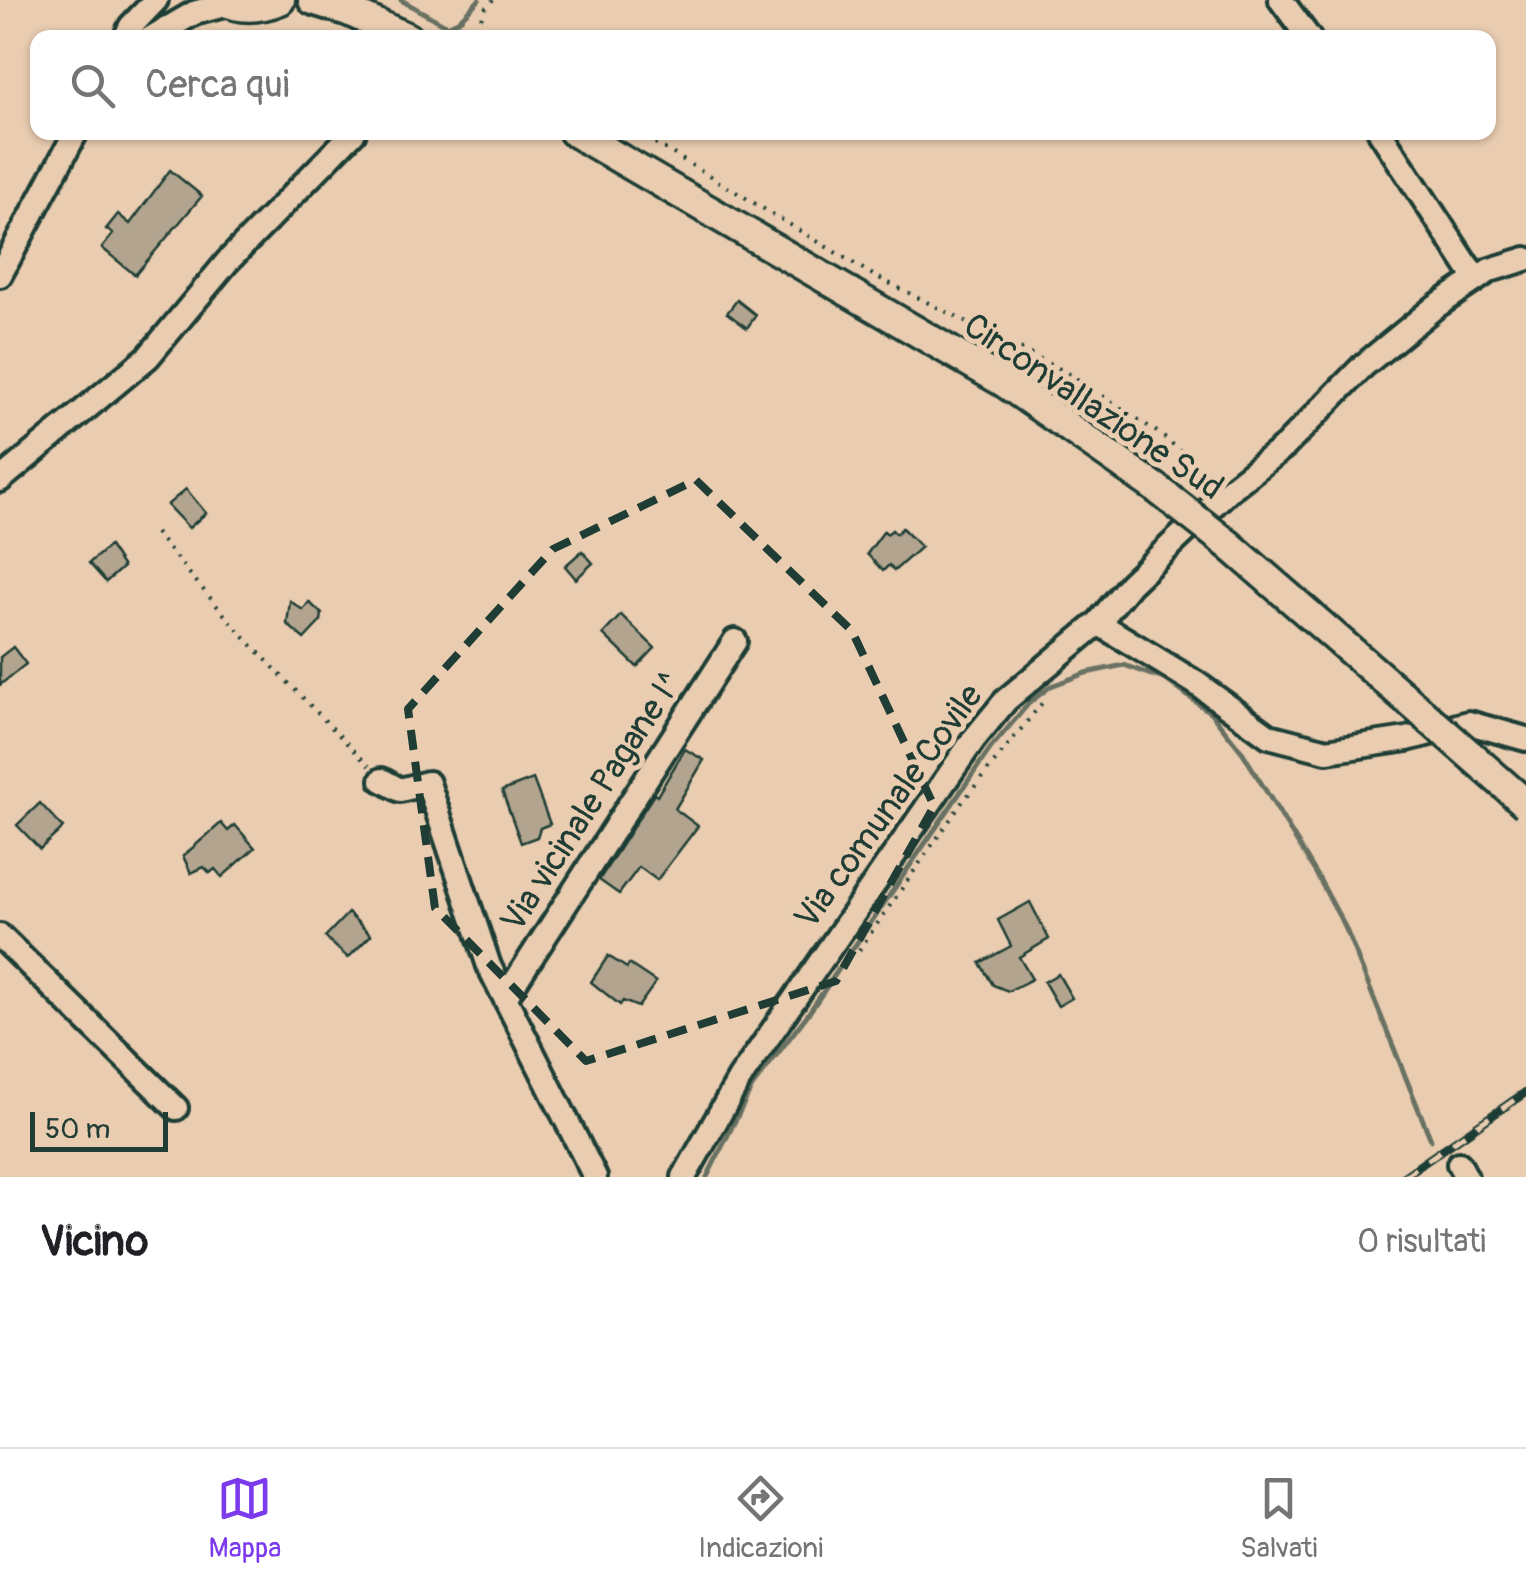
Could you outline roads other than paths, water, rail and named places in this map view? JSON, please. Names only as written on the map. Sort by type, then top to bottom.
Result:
[{"type":"main road","points":[[225,2],[247,8],[280,0]]},
{"type":"main road","points":[[312,0],[392,30]]},
{"type":"main road","points":[[363,0],[400,30]]},
{"type":"main road","name":"Circonvallazione Sud","points":[[588,140],[1005,383],[1156,488],[1230,545],[1526,804]]},
{"type":"street","points":[[129,30],[156,0]]},
{"type":"street","points":[[1280,0],[1303,30]]},
{"type":"street","points":[[165,30],[194,13],[225,2]]},
{"type":"street","points":[[0,275],[72,140]]},
{"type":"street","points":[[0,480],[148,357],[227,262],[346,140]]},
{"type":"street","points":[[1385,140],[1476,279]]},
{"type":"street","name":"Via comunale Covile","points":[[684,1177],[740,1078],[974,739],[1018,688],[1098,623],[1130,584],[1229,490],[1285,446],[1364,366],[1435,306],[1490,270],[1526,259]]},
{"type":"street","points":[[1098,623],[1183,674],[1269,736],[1327,751],[1407,739],[1469,723],[1526,739]]},
{"type":"street","name":"Via vicinale Pagane I^","points":[[505,998],[735,641]]},
{"type":"street","points":[[382,780],[400,790],[428,783],[489,966],[595,1177]]},
{"type":"street","points":[[0,936],[176,1108]]},
{"type":"waterway","points":[[401,0],[447,26],[458,21],[479,0]]},
{"type":"waterway","points":[[707,1177],[752,1087],[808,1014],[990,749],[1030,702],[1051,686],[1124,665],[1166,680],[1211,713],[1243,753],[1345,927],[1431,1140]]},
{"type":"railway","points":[[1403,1177],[1526,1092]]}]
